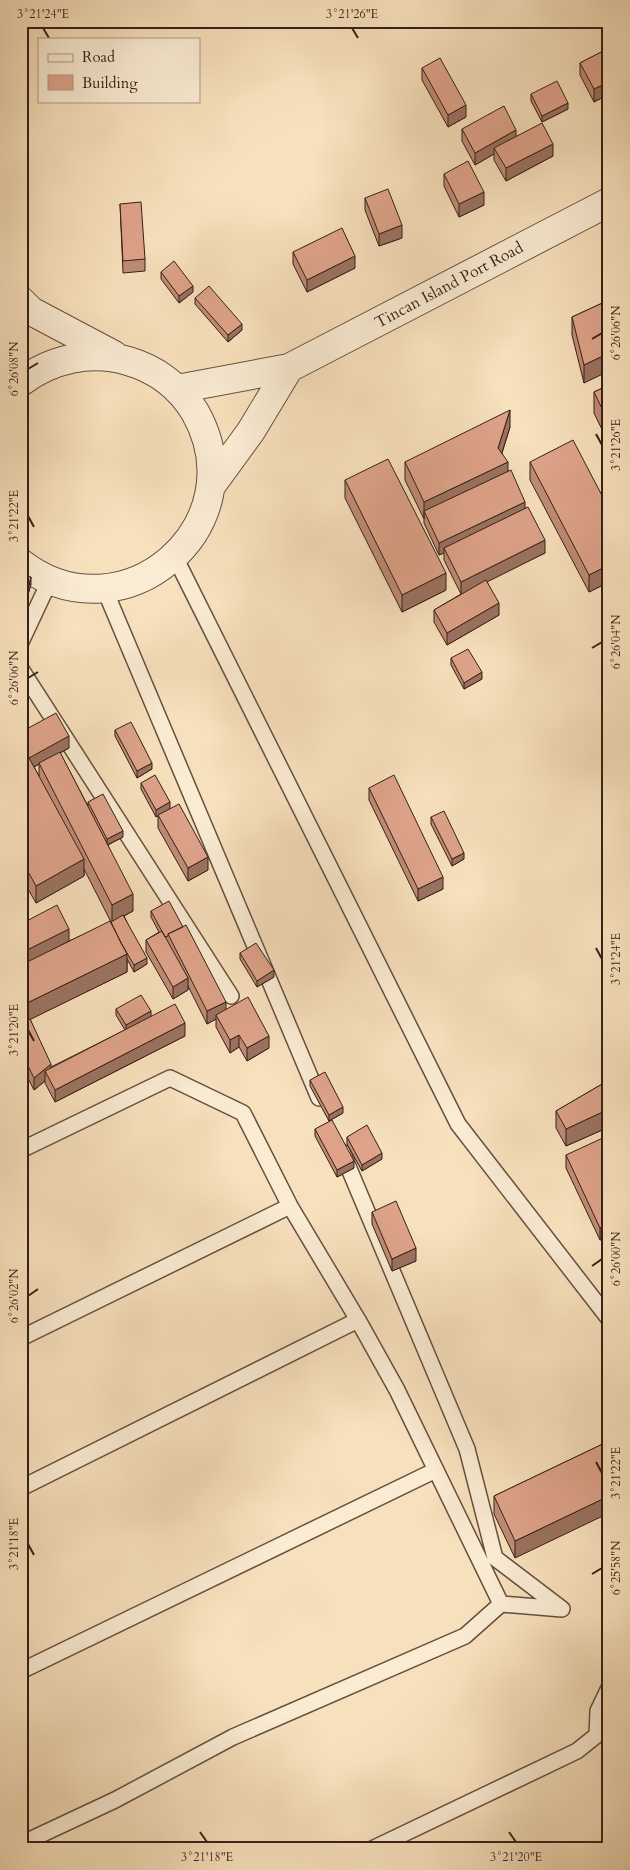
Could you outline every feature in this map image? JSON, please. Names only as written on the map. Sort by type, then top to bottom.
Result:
[{"type":"street","name":"Tincan Island Port Road","points":[[177,389],[289,368],[609,202]]},
{"type":"street","points":[[21,301],[31,312],[120,358]]},
{"type":"street","points":[[21,382],[51,364],[74,358],[97,356],[120,358],[141,364],[160,375],[177,389],[191,406],[202,424],[209,444],[212,465],[211,486],[207,506],[199,524],[188,542],[175,557],[159,569],[123,585],[86,589],[68,586],[31,571]]},
{"type":"street","points":[[211,486],[251,431],[289,368]]},
{"type":"lane","points":[[175,557],[458,1124],[609,1319]]},
{"type":"lane","points":[[21,642],[31,571]]},
{"type":"lane","points":[[104,588],[324,1110]]},
{"type":"lane","points":[[21,669],[231,996]]},
{"type":"lane","points":[[21,1150],[170,1078],[243,1113],[290,1206],[398,1390],[501,1604]]},
{"type":"lane","points":[[21,1844],[115,1800],[234,1737],[465,1636],[501,1604],[562,1609],[495,1558],[468,1449],[336,1138]]},
{"type":"lane","points":[[21,1338],[290,1206]]},
{"type":"lane","points":[[21,1488],[358,1320]]},
{"type":"lane","points":[[21,1671],[436,1470]]},
{"type":"lane","points":[[372,1849],[576,1751],[597,1735],[598,1711],[609,1688]]},
{"type":"building","points":[[609,48],[609,82],[594,89],[580,63]]},
{"type":"building","points":[[440,58],[466,105],[448,115],[422,68]]},
{"type":"building","points":[[557,81],[568,103],[542,116],[531,94]]},
{"type":"building","points":[[504,106],[516,130],[475,153],[462,129]]},
{"type":"building","points":[[542,123],[553,144],[506,168],[494,148]]},
{"type":"building","points":[[468,161],[484,192],[459,204],[444,174]]},
{"type":"building","points":[[388,189],[402,225],[379,234],[365,198]]},
{"type":"building","points":[[141,202],[145,259],[123,261],[120,204]]},
{"type":"building","points":[[342,228],[355,256],[307,280],[293,252]]},
{"type":"building","points":[[174,261],[193,286],[179,296],[161,272]]},
{"type":"building","points":[[209,286],[242,324],[228,335],[195,298]]},
{"type":"building","points":[[609,300],[609,353],[584,365],[572,317]]},
{"type":"building","points":[[609,385],[609,423],[594,392]]},
{"type":"building","points":[[510,410],[498,448],[508,462],[424,502],[405,462]]},
{"type":"building","points":[[573,440],[609,509],[609,565],[589,575],[530,462]]},
{"type":"building","points":[[388,459],[446,573],[402,595],[345,480]]},
{"type":"building","points":[[511,470],[525,502],[439,543],[424,511]]},
{"type":"building","points":[[528,507],[545,540],[461,582],[444,548]]},
{"type":"building","points":[[21,575],[31,577],[27,592],[21,591]]},
{"type":"building","points":[[486,580],[499,603],[447,633],[434,610]]},
{"type":"building","points":[[468,649],[482,672],[464,683],[451,658]]},
{"type":"building","points":[[56,713],[69,736],[29,758],[28,756],[25,757],[21,750],[21,732]]},
{"type":"building","points":[[131,722],[152,763],[137,771],[115,730]]},
{"type":"building","points":[[60,752],[133,894],[112,905],[39,763]]},
{"type":"building","points":[[28,756],[84,859],[36,886],[21,859],[21,760]]},
{"type":"building","points":[[155,775],[170,802],[156,810],[141,783]]},
{"type":"building","points":[[394,775],[443,877],[418,889],[369,788]]},
{"type":"building","points":[[103,794],[123,831],[107,839],[88,802]]},
{"type":"building","points":[[179,804],[208,857],[188,868],[158,815]]},
{"type":"building","points":[[444,811],[464,853],[452,859],[431,817]]},
{"type":"building","points":[[169,901],[183,927],[165,937],[151,911]]},
{"type":"building","points":[[57,905],[69,929],[21,953],[21,924]]},
{"type":"building","points":[[123,915],[147,958],[134,965],[111,922]]},
{"type":"building","points":[[110,921],[127,954],[21,1006],[21,965]]},
{"type":"building","points":[[186,925],[226,1002],[207,1011],[168,934]]},
{"type":"building","points":[[162,931],[188,978],[173,987],[146,940]]},
{"type":"building","points":[[256,943],[274,970],[257,981],[240,953]]},
{"type":"building","points":[[141,995],[151,1011],[126,1025],[116,1009]]},
{"type":"building","points":[[248,997],[269,1036],[247,1048],[239,1035],[230,1040],[216,1015]]},
{"type":"building","points":[[175,1004],[185,1023],[55,1090],[45,1071]]},
{"type":"building","points":[[30,1019],[51,1064],[34,1078],[21,1052],[21,1023]]},
{"type":"building","points":[[325,1072],[343,1107],[329,1115],[310,1080]]},
{"type":"building","points":[[609,1080],[609,1109],[566,1129],[556,1111]]},
{"type":"building","points":[[332,1120],[354,1161],[337,1170],[315,1129]]},
{"type":"building","points":[[367,1125],[382,1153],[362,1165],[347,1137]]},
{"type":"building","points":[[605,1137],[609,1146],[609,1224],[600,1228],[566,1155]]},
{"type":"building","points":[[396,1201],[416,1248],[392,1259],[372,1212]]},
{"type":"building","points":[[609,1441],[609,1496],[515,1541],[494,1496]]}]
